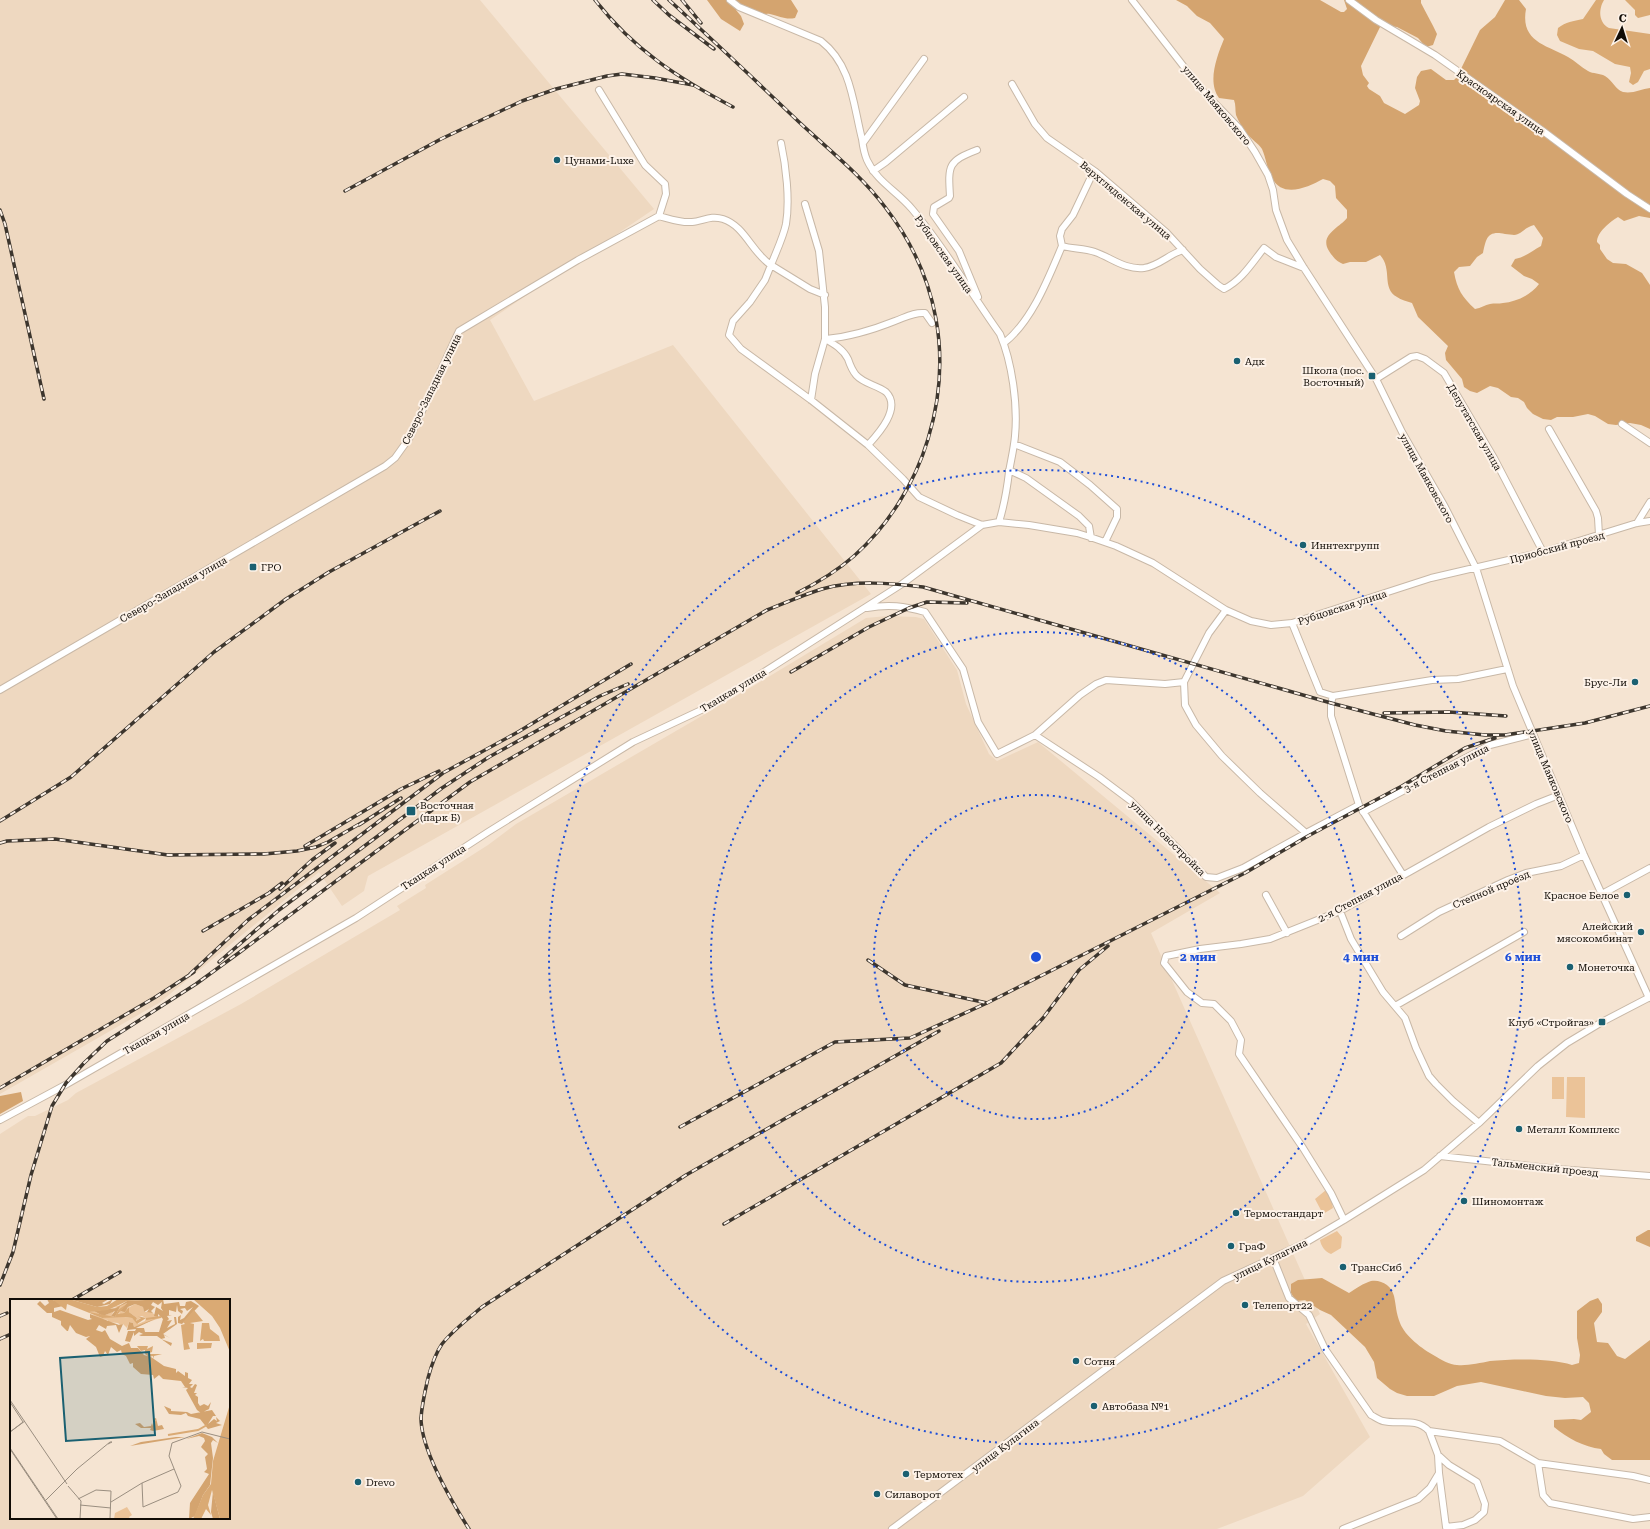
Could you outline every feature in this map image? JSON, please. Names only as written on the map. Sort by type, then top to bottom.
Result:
[{"type":"street","name":"Рубцовская улица","points":[[730,0],[739,7],[821,41],[831,48],[839,59],[848,79],[855,104],[865,155],[873,171],[888,188],[911,207],[938,242],[1000,334],[1004,343],[1013,388],[1015,409],[1014,444],[1004,506],[998,522]]},
{"type":"street","name":"улица Маяковского","points":[[1132,0],[1202,90],[1239,128],[1256,152],[1273,190],[1276,210],[1287,240],[1376,379],[1402,432],[1445,507],[1476,568],[1513,686],[1584,855],[1649,998]]},
{"type":"street","name":"Красноярская улица","points":[[1349,0],[1376,20],[1445,62],[1650,209]]},
{"type":"street","points":[[863,144],[924,60]]},
{"type":"street","name":"Верхгляденская улица","points":[[1012,84],[1027,111],[1047,138],[1096,172],[1166,232],[1213,281],[1224,289],[1239,279],[1264,248],[1276,257],[1304,268]]},
{"type":"street","points":[[599,90],[645,165],[665,184],[666,194],[659,216],[672,220],[693,222],[712,217],[723,219],[736,226],[763,260],[810,289],[825,295]]},
{"type":"street","points":[[873,171],[886,162],[964,97]]},
{"type":"street","points":[[781,143],[784,158],[787,209],[786,224],[765,280],[750,302],[733,321],[729,335],[741,349],[811,400],[868,445],[903,479],[919,498],[982,525]]},
{"type":"street","name":"Рубцовская улица","points":[[978,150],[962,156],[954,161],[949,176],[950,196],[934,207],[933,214],[959,251],[981,304]]},
{"type":"street","points":[[1004,343],[1014,335],[1029,315],[1062,246],[1060,236],[1062,229],[1073,215],[1091,177],[1096,172]]},
{"type":"street","points":[[805,204],[819,251],[825,295],[825,339],[815,374],[811,400]]},
{"type":"street","name":"Северо-Западная улица","points":[[0,690],[380,470],[395,458],[410,437],[456,336],[463,327],[578,260],[659,216]]},
{"type":"street","points":[[1062,246],[1096,252],[1111,260],[1132,268],[1154,265],[1174,253],[1183,250]]},
{"type":"street","points":[[825,339],[842,338],[895,321],[914,313],[925,313],[932,323]]},
{"type":"street","points":[[825,339],[836,345],[844,352],[852,369],[858,377],[885,392],[890,398],[890,413],[880,432],[868,445]]},
{"type":"street","name":"Депутатская улица","points":[[1376,379],[1411,357],[1417,356],[1425,359],[1444,373],[1494,458],[1543,552]]},
{"type":"street","points":[[1622,424],[1650,443]]},
{"type":"street","points":[[1549,428],[1596,511],[1599,536]]},
{"type":"street","points":[[1014,444],[1060,462],[1090,485],[1117,509],[1117,517],[1105,542]]},
{"type":"street","points":[[1009,470],[1026,478],[1079,516],[1089,526],[1091,538]]},
{"type":"street","points":[[1637,523],[1650,502]]},
{"type":"street","name":"Приобский проезд","points":[[1476,568],[1543,552],[1599,536],[1637,523],[1650,521]]},
{"type":"street","name":"Рубцовская улица","points":[[982,525],[998,522],[1078,533],[1105,542],[1153,564],[1226,610],[1251,621],[1270,625],[1292,623],[1431,578],[1476,568]]},
{"type":"street","name":"Ткацкая улица","points":[[0,1120],[88,1072],[356,918],[488,832],[633,742],[714,704],[902,584],[982,525]]},
{"type":"street","name":"Ткацкая улица","points":[[864,608],[883,605],[902,606],[925,612],[963,669],[978,722],[996,754],[1035,735]]},
{"type":"street","points":[[1226,610],[1209,633],[1184,682],[1185,705],[1196,725],[1222,756],[1260,793],[1306,833],[1359,806]]},
{"type":"street","points":[[1292,623],[1320,692],[1333,696],[1432,680],[1458,679],[1507,669]]},
{"type":"street","points":[[1035,735],[1080,695],[1096,684],[1106,680],[1164,684],[1184,682]]},
{"type":"street","points":[[1333,696],[1331,703],[1331,716],[1359,806],[1403,874]]},
{"type":"street","name":"3-я Степная улица","points":[[1363,812],[1490,745],[1533,734]]},
{"type":"street","name":"улица Новостройка","points":[[1035,735],[1099,777],[1131,801],[1206,877],[1217,878],[1243,868],[1306,833]]},
{"type":"street","name":"2-я Степная улица","points":[[1344,1220],[1331,1194],[1303,1148],[1239,1054],[1241,1040],[1231,1021],[1214,1004],[1202,1003],[1187,992],[1164,963],[1166,956],[1200,949],[1270,939],[1287,933],[1340,911],[1403,874],[1427,863],[1489,827],[1536,804],[1559,795]]},
{"type":"street","name":"Степной проезд","points":[[1401,936],[1439,912],[1508,880],[1526,873],[1561,866],[1584,855]]},
{"type":"street","points":[[1602,894],[1650,868]]},
{"type":"street","points":[[1266,895],[1287,933]]},
{"type":"street","points":[[1340,911],[1351,939],[1383,992],[1405,1018],[1418,1053],[1430,1076],[1453,1101],[1479,1123]]},
{"type":"street","points":[[1396,1006],[1524,932]]},
{"type":"street","name":"улица Кулагина","points":[[892,1529],[1223,1281],[1305,1243],[1424,1170],[1479,1123],[1538,1066],[1567,1043],[1602,1022],[1649,998]]},
{"type":"street","name":"Тальменский проезд","points":[[1440,1156],[1558,1169],[1650,1176]]},
{"type":"street","points":[[1273,1258],[1289,1298],[1309,1315],[1325,1349],[1371,1415],[1382,1421],[1411,1422],[1424,1425],[1429,1430],[1438,1455],[1446,1528],[1463,1525],[1475,1520],[1484,1512],[1485,1504],[1477,1482],[1449,1466],[1438,1455]]},
{"type":"street","points":[[1429,1430],[1500,1441],[1538,1463],[1633,1476],[1650,1480]]},
{"type":"street","points":[[1538,1463],[1543,1495],[1550,1503],[1633,1519],[1650,1517]]},
{"type":"street","points":[[1342,1529],[1418,1499],[1430,1488],[1439,1473]]},
{"type":"shaded area","points":[[0,0],[480,0],[654,209],[490,320],[534,401],[673,345],[871,594],[368,876],[364,891],[342,906],[319,872],[159,1003],[0,1094]]},
{"type":"shaded area","points":[[707,0],[791,0],[798,11],[795,18],[782,18],[768,14],[755,15],[736,10],[741,16],[744,24],[740,31],[721,19]]},
{"type":"shaded area","points":[[1176,0],[1320,0],[1341,12],[1344,12],[1347,9],[1344,0],[1421,0],[1421,3],[1437,34],[1433,45],[1426,47],[1418,38],[1397,27],[1381,25],[1361,66],[1363,75],[1369,83],[1367,86],[1369,89],[1380,96],[1384,103],[1405,114],[1419,105],[1420,101],[1415,88],[1417,77],[1421,71],[1431,69],[1446,80],[1454,80],[1457,77],[1480,30],[1495,17],[1505,0],[1519,0],[1526,9],[1525,20],[1527,29],[1531,36],[1537,41],[1568,57],[1588,71],[1605,76],[1623,92],[1634,92],[1650,88],[1650,218],[1639,216],[1624,221],[1618,217],[1608,224],[1602,231],[1597,242],[1607,259],[1613,263],[1626,264],[1642,273],[1650,285],[1650,429],[1641,425],[1630,423],[1616,425],[1608,424],[1595,416],[1588,414],[1573,417],[1557,417],[1551,420],[1543,419],[1533,414],[1524,402],[1518,398],[1511,397],[1498,388],[1490,386],[1477,393],[1464,387],[1462,379],[1446,360],[1445,353],[1448,346],[1418,317],[1412,303],[1400,299],[1389,289],[1386,266],[1380,255],[1366,262],[1350,262],[1343,264],[1338,262],[1329,251],[1326,240],[1328,236],[1347,218],[1347,210],[1336,198],[1335,186],[1330,181],[1323,179],[1303,188],[1289,190],[1282,188],[1272,178],[1262,149],[1247,134],[1236,115],[1234,100],[1219,98],[1215,92],[1213,77],[1214,69],[1224,39],[1210,23],[1197,16],[1187,6]],"holes":[[[1534,225],[1543,238],[1541,246],[1515,259],[1511,266],[1524,276],[1539,284],[1532,291],[1513,301],[1490,304],[1475,309],[1463,297],[1454,272],[1459,267],[1470,266],[1477,257],[1483,253],[1488,237],[1494,233],[1514,235]]]},
{"type":"shaded area","points":[[1596,0],[1604,0],[1600,16],[1603,23],[1609,28],[1650,34],[1650,69],[1644,71],[1638,82],[1633,85],[1629,82],[1631,73],[1630,67],[1615,64],[1593,51],[1579,49],[1560,41],[1557,35],[1558,28],[1561,26],[1583,19]]},
{"type":"shaded area","points":[[1625,0],[1650,0],[1650,15],[1638,18],[1635,15],[1635,10]]},
{"type":"shaded area","points":[[887,616],[916,617],[924,619],[957,670],[966,704],[989,754],[997,761],[1038,742],[1220,893],[1151,933],[1320,1314],[1306,1324],[1370,1437],[1303,1496],[1217,1529],[0,1529],[0,1134],[28,1116],[35,1116],[68,1100],[76,1093],[241,1004],[400,910],[397,906],[426,888],[425,885],[488,845],[516,824],[755,685],[866,618]]},
{"type":"shaded area","points":[[1552,1077],[1564,1077],[1564,1099],[1552,1099]]},
{"type":"shaded area","points":[[1567,1077],[1585,1077],[1585,1118],[1566,1117]]},
{"type":"shaded area","points":[[21,1092],[23,1101],[0,1114],[0,1096]]},
{"type":"shaded area","points":[[1326,1190],[1331,1199],[1333,1208],[1323,1214],[1315,1199]]},
{"type":"shaded area","points":[[1650,1230],[1650,1247],[1636,1241],[1636,1237]]},
{"type":"shaded area","points":[[1337,1231],[1342,1237],[1341,1248],[1331,1254],[1327,1252],[1320,1240]]},
{"type":"shaded area","points":[[1322,1278],[1349,1293],[1371,1281],[1379,1281],[1386,1284],[1393,1292],[1400,1323],[1406,1333],[1430,1353],[1445,1362],[1457,1365],[1469,1365],[1490,1361],[1520,1360],[1543,1360],[1572,1365],[1579,1363],[1580,1355],[1577,1338],[1577,1311],[1590,1301],[1598,1298],[1602,1304],[1602,1312],[1594,1323],[1597,1342],[1608,1343],[1617,1356],[1625,1359],[1650,1340],[1650,1460],[1612,1460],[1604,1454],[1601,1449],[1576,1441],[1564,1435],[1554,1427],[1554,1420],[1581,1420],[1591,1412],[1589,1403],[1583,1397],[1565,1398],[1546,1396],[1481,1382],[1457,1386],[1434,1396],[1407,1396],[1397,1393],[1377,1378],[1374,1362],[1365,1347],[1331,1315],[1305,1300],[1296,1301],[1291,1293],[1291,1284],[1298,1280]]},
{"type":"railway","points":[[595,0],[625,34],[641,48],[675,74],[733,107]]},
{"type":"railway","points":[[653,0],[669,15],[714,49]]},
{"type":"railway","points":[[669,0],[844,163],[876,195],[903,233],[918,260],[936,318],[939,347],[939,378],[936,408],[928,439],[916,472],[899,503],[866,544],[841,567],[797,593]]},
{"type":"railway","points":[[682,0],[701,23]]},
{"type":"railway","points":[[345,191],[441,139],[522,101],[556,89],[607,76],[622,74],[693,85]]},
{"type":"railway","points":[[0,210],[5,224],[44,399]]},
{"type":"railway","points":[[0,821],[71,777],[214,652],[286,599],[329,572],[440,511]]},
{"type":"railway","points":[[0,1285],[13,1252],[31,1175],[52,1106],[66,1083],[107,1041],[196,984],[470,782],[767,610],[815,591],[834,586],[860,583],[898,584],[923,587],[1331,703],[1415,725],[1446,731],[1485,735],[1505,735],[1585,723],[1650,706]]},
{"type":"railway","points":[[791,672],[869,627],[909,608],[927,602],[967,603]]},
{"type":"railway","points":[[190,974],[248,920],[443,773],[518,732],[631,664]]},
{"type":"railway","points":[[219,962],[279,910],[442,788],[489,757],[600,696],[628,684]]},
{"type":"railway","points":[[1384,713],[1449,712],[1506,716]]},
{"type":"railway","points":[[680,1127],[835,1042],[910,1038],[987,1003],[1245,873],[1308,836],[1402,786],[1465,748],[1495,738]]},
{"type":"railway","points":[[305,846],[401,789],[439,771]]},
{"type":"railway","points":[[359,825],[401,798]]},
{"type":"railway","points":[[0,843],[7,841],[55,839],[168,855],[264,854],[297,851],[316,847],[328,842],[363,822]]},
{"type":"railway","points":[[280,889],[312,860],[335,843]]},
{"type":"railway","points":[[203,931],[269,893],[282,883]]},
{"type":"railway","points":[[724,1224],[1001,1063],[1043,1018],[1079,970],[1108,946]]},
{"type":"railway","points":[[868,960],[905,985],[987,1003]]},
{"type":"railway","points":[[0,1088],[154,998],[194,972]]},
{"type":"railway","points":[[469,1529],[454,1505],[439,1475],[426,1445],[422,1431],[421,1413],[428,1378],[437,1352],[446,1339],[482,1307],[686,1175],[939,1031]]},
{"type":"railway","points":[[74,1299],[120,1272]]},
{"type":"railway","points":[[0,1316],[7,1313]]},
{"type":"railway","points":[[0,1339],[10,1334]]},
{"type":"place","name":"Цунами-Luxe","points":[[557,160]]},
{"type":"place","name":"Адк","points":[[1237,361]]},
{"type":"place","name":"Школа (пос. Восточный)","points":[[1372,376]]},
{"type":"place","name":"Иннтехгрупп","points":[[1303,545]]},
{"type":"place","name":"ГРО","points":[[253,567]]},
{"type":"place","name":"Брус-Ли","points":[[1635,682]]},
{"type":"place","name":"Восточная (парк Б)","points":[[411,811]]},
{"type":"place","name":"Красное Белое","points":[[1627,895]]},
{"type":"place","name":"Алейский мясокомбинат","points":[[1641,932]]},
{"type":"place","name":"Монеточка","points":[[1570,967]]},
{"type":"place","name":"Клуб «Стройгаз»","points":[[1602,1022]]},
{"type":"place","name":"Металл Комплекс","points":[[1519,1129]]},
{"type":"place","name":"Шиномонтаж","points":[[1464,1201]]},
{"type":"place","name":"Термостандарт","points":[[1236,1213]]},
{"type":"place","name":"ГраФ","points":[[1231,1246]]},
{"type":"place","name":"ТрансСиб","points":[[1343,1267]]},
{"type":"place","name":"Телепорт22","points":[[1245,1305]]},
{"type":"place","name":"Сотня","points":[[1076,1361]]},
{"type":"place","name":"Автобаза №1","points":[[1094,1406]]},
{"type":"place","name":"Термотех","points":[[906,1474]]},
{"type":"place","name":"Drevo","points":[[358,1482]]},
{"type":"place","name":"Силаворот","points":[[877,1494]]}]
